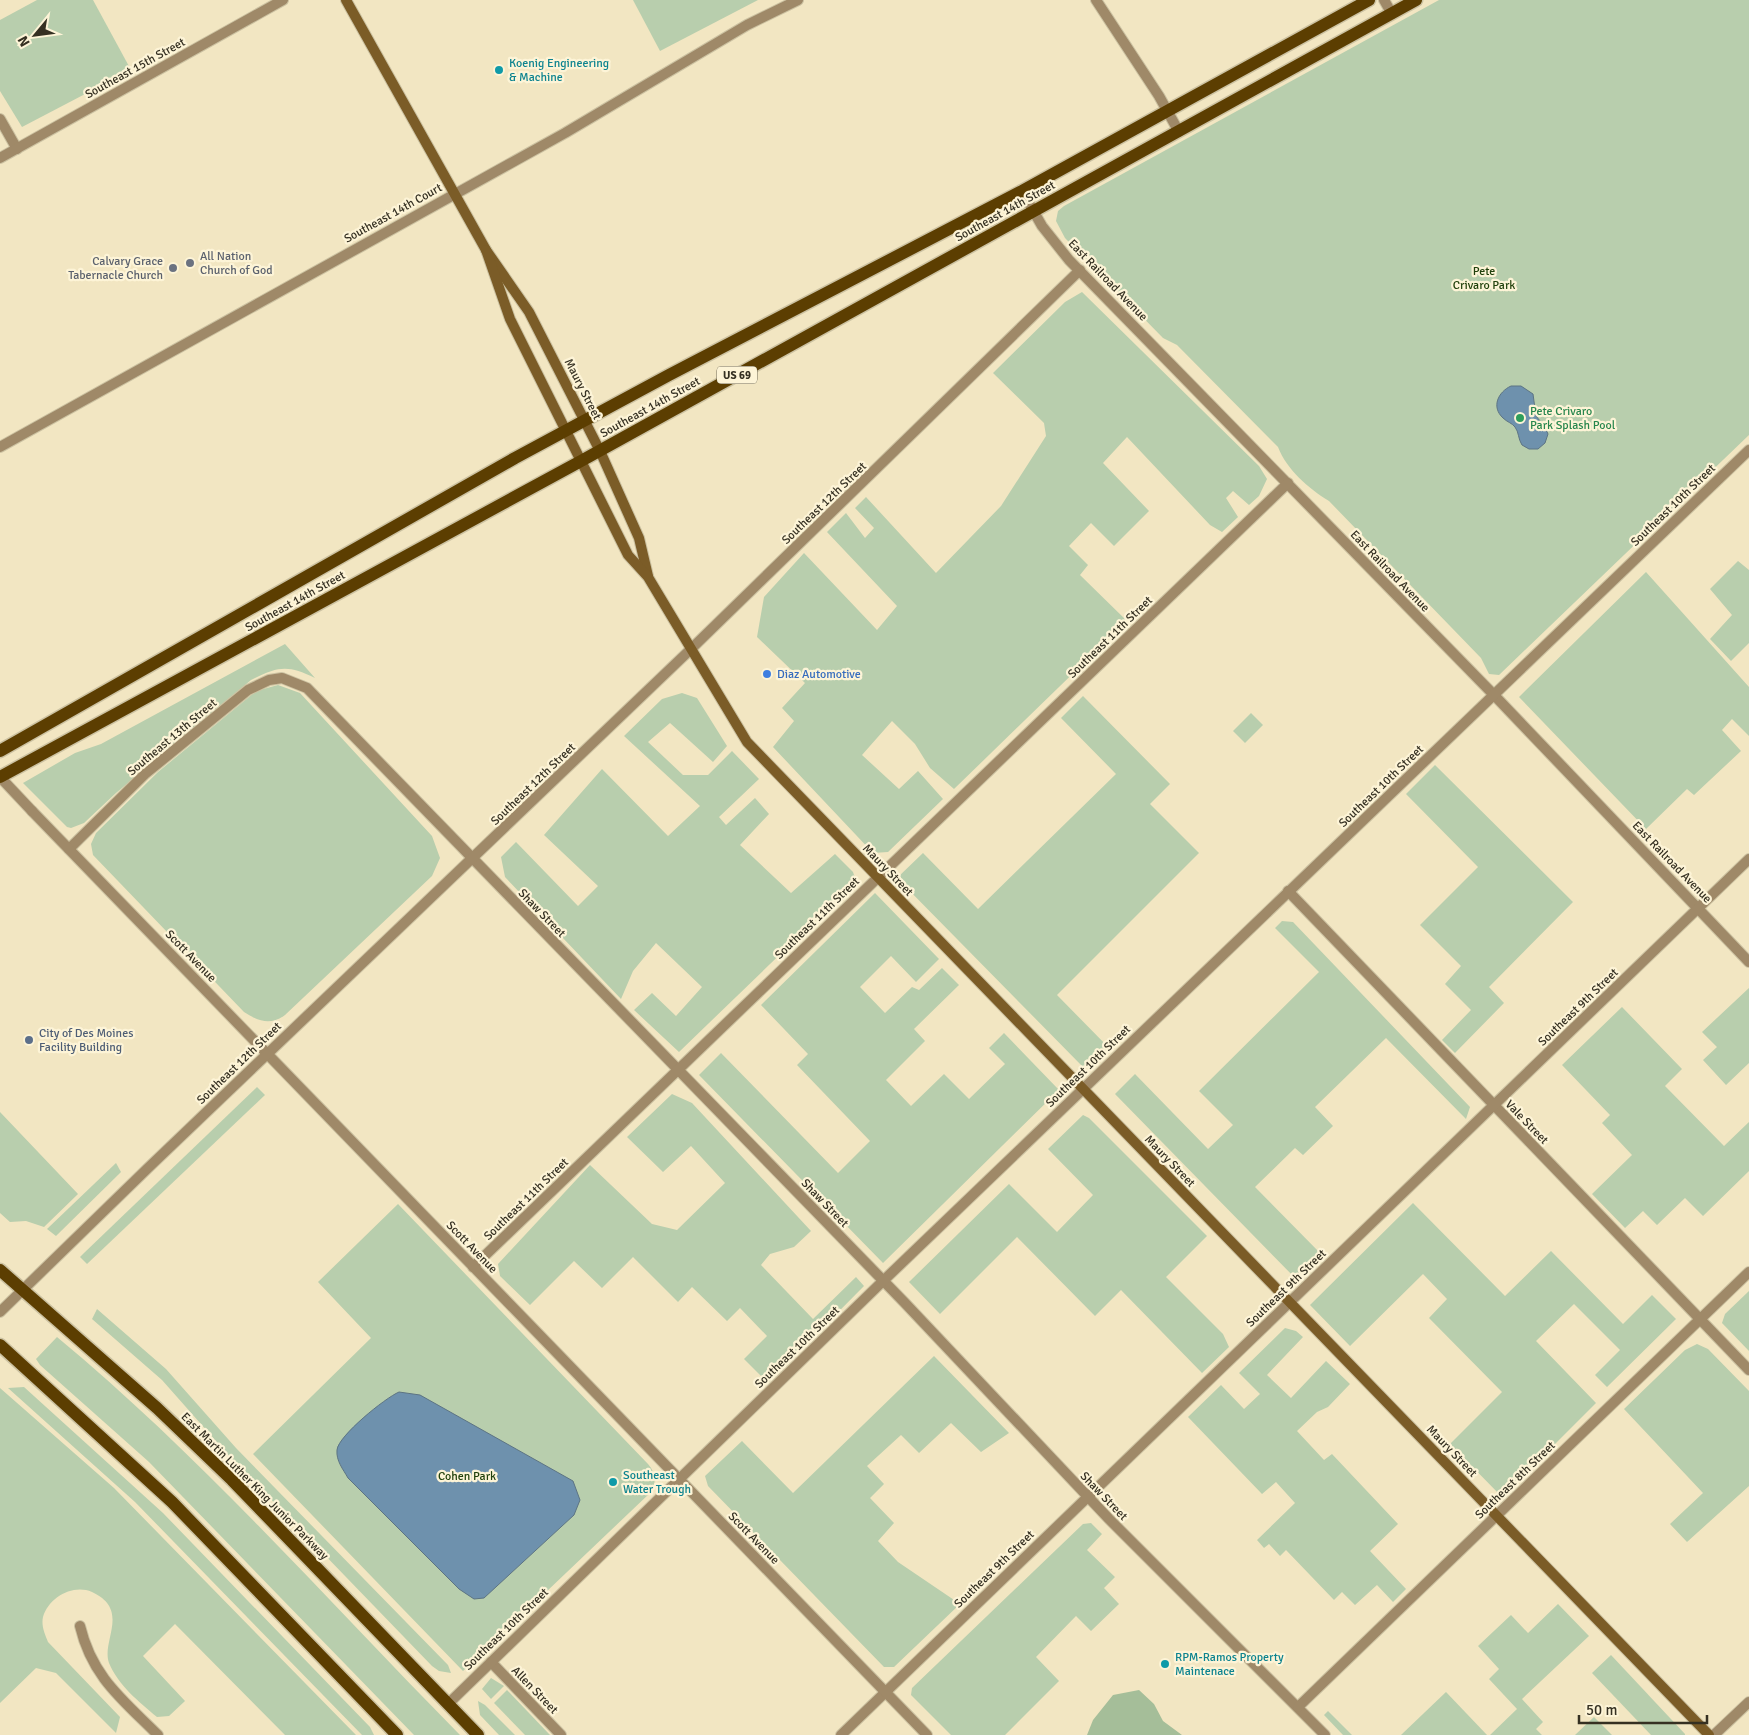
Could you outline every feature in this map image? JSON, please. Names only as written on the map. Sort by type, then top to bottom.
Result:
[{"type":"main road","name":"Maury Street","points":[[346,0],[486,250],[529,312],[600,451],[638,538],[648,577]]},
{"type":"main road","name":"Southeast 14th Street","points":[[0,751],[566,431],[1022,191],[1369,0]]},
{"type":"main road","name":"Southeast 14th Street","points":[[0,777],[600,451],[1416,0]]},
{"type":"main road","name":"Maury Street","points":[[486,250],[510,319],[628,555],[648,577],[747,742],[1710,1735]]},
{"type":"main road","name":"East Martin Luther King Junior Parkway","points":[[0,1270],[158,1408],[220,1468],[478,1735]]},
{"type":"main road","points":[[0,1345],[172,1502],[397,1735]]},
{"type":"street","name":"Southeast 15th Street","points":[[0,158],[283,0]]},
{"type":"street","name":"Southeast 14th Court","points":[[0,447],[565,133],[748,25],[798,0]]},
{"type":"street","points":[[1096,0],[1168,111],[1179,132]]},
{"type":"street","points":[[1384,0],[1392,14]]},
{"type":"street","points":[[0,119],[17,148]]},
{"type":"street","name":"East Railroad Avenue","points":[[1022,191],[1032,211],[1054,242],[1080,270],[1494,695],[1749,962]]},
{"type":"street","name":"Southeast 12th Street","points":[[0,1312],[267,1054],[691,650],[1080,270]]},
{"type":"street","name":"Southeast 10th Street","points":[[448,1704],[883,1281],[1749,450]]},
{"type":"street","name":"Southeast 11th Street","points":[[473,1266],[1288,483]]},
{"type":"street","name":"Southeast 13th Street","points":[[69,849],[146,774],[248,690],[269,680],[282,678],[307,688]]},
{"type":"street","name":"Shaw Street","points":[[307,688],[883,1281],[1088,1497],[1326,1735]]},
{"type":"street","name":"Scott Avenue","points":[[0,777],[927,1735]]},
{"type":"street","name":"Southeast 9th Street","points":[[841,1735],[1749,859]]},
{"type":"street","name":"Vale Street","points":[[1288,891],[1749,1370]]},
{"type":"street","name":"Southeast 8th Street","points":[[1298,1707],[1749,1272]]},
{"type":"street","points":[[80,1626],[84,1645],[93,1665],[106,1683],[158,1735]]},
{"type":"street","name":"Allen Street","points":[[491,1662],[562,1735]]},
{"type":"street","points":[[1714,1735],[1749,1702]]},
{"type":"green space","points":[[37,0],[93,0],[131,70],[22,127],[0,91],[0,20]]},
{"type":"green space","points":[[633,0],[758,0],[660,51]]},
{"type":"green space","name":"Pete Crivaro Park","points":[[1439,0],[1749,0],[1749,435],[1499,675],[1489,674],[1481,658],[1329,501],[1299,478],[1287,463],[1278,447],[1177,345],[1163,338],[1065,238],[1056,221],[1058,211],[1064,206]]},
{"type":"green space","points":[[1082,292],[1259,466],[1267,479],[1259,496],[1249,505],[1233,491],[1226,498],[1238,517],[1222,532],[1210,525],[1127,437],[1103,463],[1149,511],[1114,546],[1091,523],[1069,546],[1088,565],[1080,575],[1127,621],[954,789],[930,768],[915,744],[892,721],[862,755],[899,789],[918,771],[943,799],[888,852],[873,853],[773,747],[794,721],[782,708],[805,683],[757,637],[764,597],[804,553],[877,630],[897,606],[827,532],[846,513],[865,538],[874,528],[855,508],[866,497],[936,573],[1001,506],[1046,436],[1044,423],[993,373],[1065,302]]},
{"type":"green space","points":[[1738,561],[1749,570],[1749,643],[1731,661],[1710,639],[1732,615],[1710,589]]},
{"type":"green space","points":[[1646,572],[1749,687],[1749,736],[1732,719],[1722,730],[1741,751],[1694,795],[1687,789],[1646,829],[1519,697]]},
{"type":"green space","points":[[285,644],[315,678],[298,671],[283,669],[269,672],[251,680],[116,793],[84,823],[71,828],[67,827],[23,783],[75,753],[101,744]]},
{"type":"green space","points":[[278,685],[300,693],[432,836],[440,858],[432,876],[285,1015],[274,1020],[264,1021],[244,1012],[93,855],[91,844],[96,833],[158,772],[256,691]]},
{"type":"green space","points":[[682,693],[697,698],[727,746],[713,762],[670,723],[648,742],[683,775],[708,775],[732,751],[759,779],[719,817],[726,825],[755,798],[769,814],[740,845],[791,893],[835,854],[853,872],[856,881],[679,1052],[634,1010],[652,993],[676,1016],[702,987],[656,943],[633,971],[621,999],[505,877],[501,857],[516,842],[578,906],[598,886],[544,835],[602,769],[668,836],[700,806],[624,736],[662,699]]},
{"type":"green space","points":[[1083,696],[1170,784],[1150,804],[1199,853],[1057,995],[1111,1050],[1093,1068],[1083,1067],[897,878],[923,853],[978,909],[1116,774],[1061,718]]},
{"type":"green space","points":[[1251,713],[1263,725],[1245,743],[1233,731]]},
{"type":"green space","points":[[1435,765],[1573,902],[1489,987],[1504,1003],[1455,1053],[1442,1040],[1471,1010],[1445,984],[1461,966],[1420,925],[1478,867],[1406,794]]},
{"type":"green space","points":[[875,893],[939,959],[916,982],[891,956],[860,987],[885,1013],[912,987],[919,990],[942,968],[959,985],[914,1029],[925,1041],[886,1080],[911,1106],[944,1074],[969,1099],[1005,1064],[989,1048],[1004,1033],[1059,1090],[883,1263],[699,1075],[721,1053],[838,1173],[870,1141],[797,1065],[808,1054],[761,1005]]},
{"type":"green space","points":[[1282,921],[1293,922],[1470,1107],[1466,1119],[1386,1038],[1315,1107],[1333,1126],[1303,1155],[1295,1148],[1255,1187],[1321,1254],[1296,1279],[1115,1094],[1135,1074],[1208,1149],[1233,1125],[1199,1091],[1319,972],[1275,928]]},
{"type":"green space","points":[[1749,988],[1749,1063],[1726,1085],[1703,1060],[1717,1047],[1702,1032]]},
{"type":"green space","points":[[1622,1007],[1682,1069],[1665,1086],[1724,1146],[1749,1122],[1749,1171],[1703,1216],[1685,1198],[1657,1225],[1643,1211],[1625,1228],[1592,1194],[1632,1155],[1602,1123],[1610,1115],[1562,1065]]},
{"type":"green space","points":[[257,1087],[265,1095],[87,1264],[80,1257]]},
{"type":"green space","points":[[672,1094],[692,1103],[811,1231],[794,1247],[770,1254],[761,1265],[813,1319],[856,1277],[864,1286],[768,1383],[744,1359],[767,1336],[740,1308],[727,1321],[692,1287],[678,1302],[633,1257],[602,1288],[574,1261],[530,1305],[500,1276],[498,1264],[590,1165],[652,1224],[677,1230],[725,1183],[691,1146],[663,1172],[627,1137]]},
{"type":"green space","points":[[0,1112],[78,1194],[44,1227],[26,1221],[10,1222],[0,1213]]},
{"type":"green space","points":[[1083,1115],[1089,1118],[1207,1236],[1166,1277],[1223,1334],[1229,1347],[1202,1373],[1121,1290],[1095,1316],[1017,1237],[940,1314],[909,1282],[1009,1184],[1057,1232],[1093,1195],[1048,1149]]},
{"type":"green space","points":[[116,1163],[121,1172],[56,1236],[47,1229]]},
{"type":"green space","points":[[1413,1203],[1505,1296],[1551,1251],[1623,1324],[1652,1295],[1676,1319],[1607,1387],[1595,1375],[1620,1350],[1574,1304],[1536,1341],[1596,1403],[1502,1497],[1450,1444],[1502,1392],[1429,1318],[1447,1299],[1423,1274],[1350,1346],[1310,1305]]},
{"type":"green space","name":"Cohen Park","points":[[398,1204],[648,1464],[655,1478],[654,1486],[650,1493],[463,1671],[253,1454],[371,1338],[318,1282]]},
{"type":"green space","points":[[1749,1291],[1749,1351],[1722,1323],[1725,1314]]},
{"type":"green space","points":[[97,1309],[166,1369],[236,1448],[448,1665],[451,1673],[439,1671],[432,1666],[231,1458],[162,1380],[92,1319]]},
{"type":"green space","points":[[1285,1328],[1296,1331],[1303,1337],[1267,1375],[1291,1398],[1326,1361],[1350,1384],[1328,1407],[1317,1412],[1297,1431],[1324,1460],[1332,1454],[1398,1524],[1370,1551],[1406,1589],[1393,1602],[1377,1585],[1355,1605],[1342,1592],[1334,1600],[1286,1550],[1280,1556],[1269,1544],[1264,1548],[1257,1540],[1295,1503],[1276,1482],[1262,1494],[1188,1417],[1221,1385],[1244,1409],[1260,1394],[1239,1373]]},
{"type":"green space","points":[[57,1337],[111,1383],[214,1481],[460,1735],[414,1735],[149,1462],[40,1365],[36,1359]]},
{"type":"green space","points":[[1697,1344],[1708,1349],[1749,1391],[1749,1486],[1687,1542],[1670,1524],[1703,1493],[1624,1409],[1685,1350]]},
{"type":"green space","points":[[934,1356],[1009,1433],[981,1452],[951,1423],[919,1453],[901,1435],[867,1466],[884,1484],[870,1498],[894,1523],[878,1541],[898,1562],[960,1604],[894,1667],[884,1667],[708,1486],[705,1476],[742,1441],[793,1493]]},
{"type":"green space","points":[[24,1387],[163,1513],[370,1727],[374,1735],[362,1735],[135,1502],[8,1388]]},
{"type":"green space","points":[[0,1388],[114,1488],[356,1735],[285,1735],[175,1624],[143,1656],[185,1701],[169,1716],[157,1717],[130,1693],[113,1671],[109,1663],[108,1654],[112,1626],[110,1608],[104,1599],[85,1590],[70,1591],[56,1598],[46,1610],[43,1617],[43,1627],[48,1642],[120,1717],[116,1733],[56,1673],[36,1668],[0,1703]]},
{"type":"green space","points":[[1091,1523],[1102,1534],[1087,1550],[1115,1577],[1104,1588],[1119,1604],[1091,1631],[1076,1616],[1036,1657],[1059,1681],[1005,1735],[951,1735],[911,1695],[912,1688],[1083,1524]]},
{"type":"green space","points":[[1558,1604],[1589,1636],[1522,1699],[1543,1722],[1536,1729],[1542,1735],[1490,1735],[1517,1709],[1489,1679],[1499,1669],[1478,1646],[1511,1615],[1528,1633]]},
{"type":"green space","points":[[1611,1655],[1685,1735],[1651,1735],[1592,1673]]},
{"type":"green space","points":[[491,1678],[504,1686],[491,1699],[482,1689]]},
{"type":"green space","points":[[507,1690],[550,1735],[525,1735],[494,1703]]},
{"type":"green space","points":[[1139,1690],[1154,1704],[1163,1721],[1182,1735],[1087,1735],[1093,1720],[1113,1695]]},
{"type":"green space","points":[[1446,1692],[1487,1735],[1401,1735]]},
{"type":"green space","points":[[478,1701],[485,1705],[515,1735],[499,1735],[480,1715]]},
{"type":"green space","points":[[1328,1711],[1352,1735],[1343,1735],[1324,1715]]},
{"type":"green space","points":[[1594,1717],[1612,1735],[1575,1735]]},
{"type":"water","name":"Pete Crivaro Park Splash Pool","points":[[1511,386],[1521,386],[1533,394],[1536,416],[1548,434],[1545,443],[1538,449],[1529,449],[1522,445],[1515,427],[1499,414],[1497,409],[1498,400],[1503,392]]},
{"type":"water","points":[[399,1392],[420,1395],[573,1481],[580,1500],[574,1515],[484,1598],[474,1599],[459,1589],[348,1478],[339,1461],[337,1450],[345,1436],[373,1409]]},
{"type":"place","name":"Koenig Engineering & Machine","points":[[499,70]]},
{"type":"place","name":"All Nation Church of God","points":[[190,263]]},
{"type":"place","name":"Calvary Grace Tabernacle Church","points":[[173,268]]},
{"type":"place","name":"Pete Crivaro Park Splash Pool","points":[[1520,418]]},
{"type":"place","name":"Diaz Automotive","points":[[767,674]]},
{"type":"place","name":"City of Des Moines Facility Building","points":[[29,1040]]},
{"type":"place","name":"Southeast Water Trough","points":[[613,1482]]},
{"type":"place","name":"RPM-Ramos Property Maintenace","points":[[1165,1664]]}]
